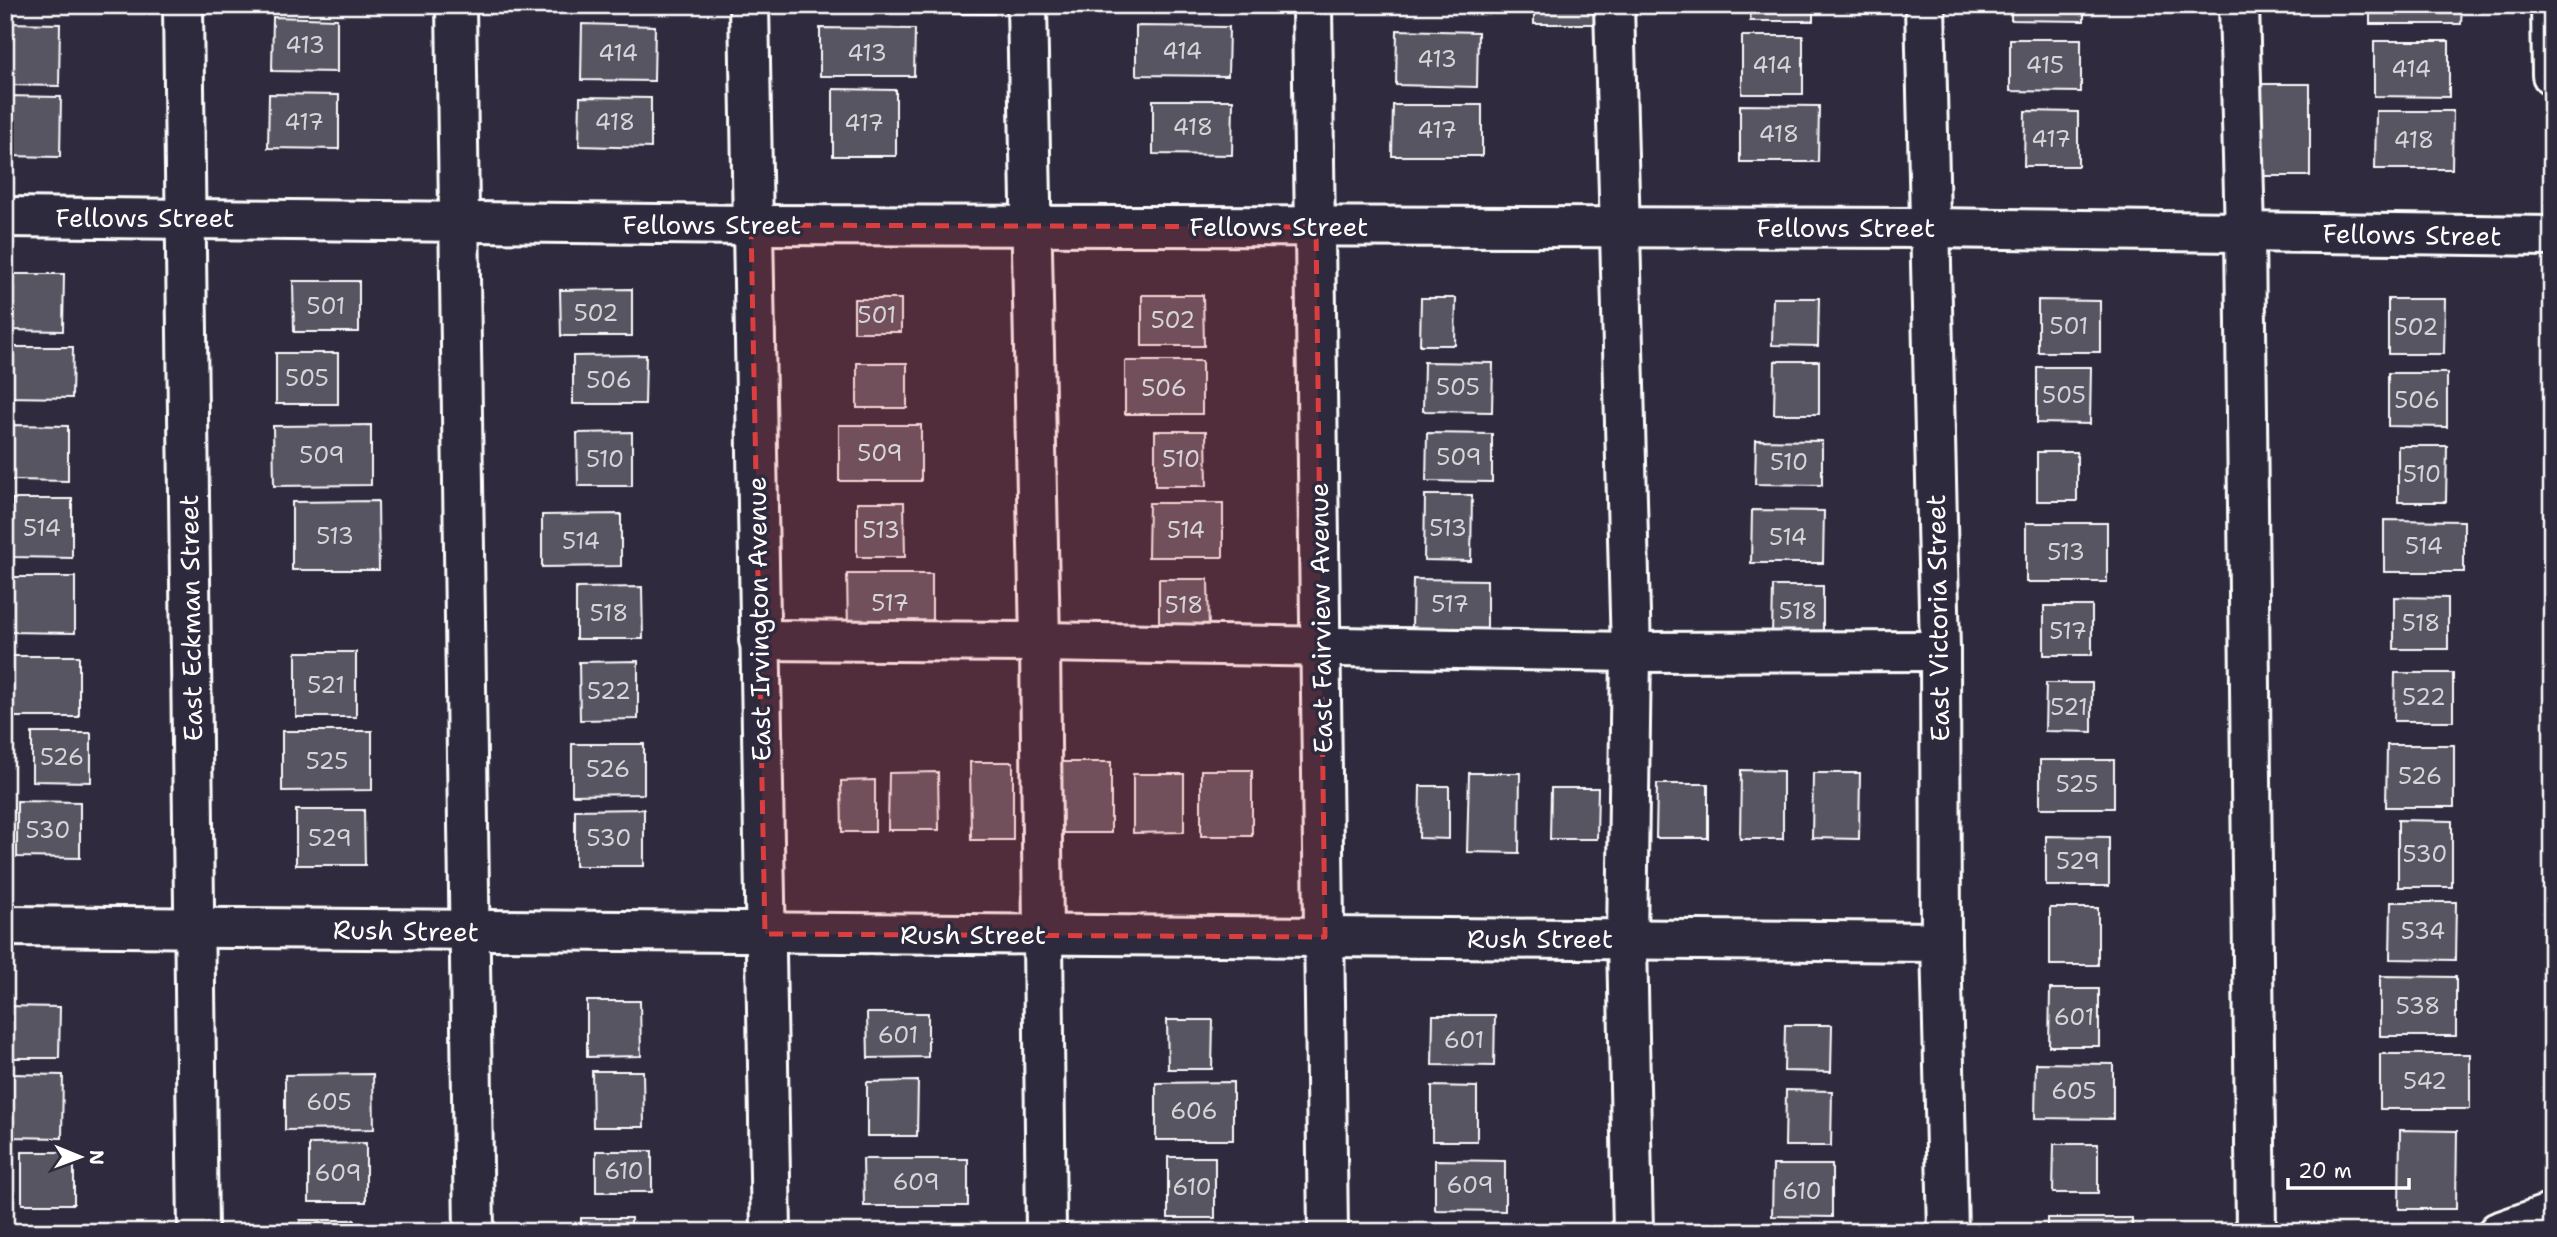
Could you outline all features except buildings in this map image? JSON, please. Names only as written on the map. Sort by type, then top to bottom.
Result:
[{"type":"street","name":"East Eckman Street","points":[[183,5],[198,1232]]},
{"type":"street","points":[[456,5],[474,1232]]},
{"type":"street","name":"East Irvington Avenue","points":[[749,5],[771,1232]]},
{"type":"street","points":[[1027,5],[1040,642],[1046,1232]]},
{"type":"street","name":"East Fairview Avenue","points":[[1312,5],[1328,1232]]},
{"type":"street","points":[[1614,5],[1631,652],[1627,940],[1633,1232]]},
{"type":"street","name":"East Victoria Street","points":[[1925,5],[1940,651],[1941,942],[1948,1232]]},
{"type":"street","points":[[2239,5],[2245,233],[2256,1232]]},
{"type":"street","points":[[2551,5],[2552,75]]},
{"type":"street","name":"Fellows Street","points":[[5,217],[751,225],[1930,228],[2552,236]]},
{"type":"street","points":[[759,640],[1631,652],[1940,651]]},
{"type":"street","name":"Rush Street","points":[[5,926],[470,932],[1941,942]]},
{"type":"street","points":[[2498,1232],[2552,1213]]},
{"type":"highlighted area","points":[[751,225],[1316,227],[1325,937],[765,934]]}]
